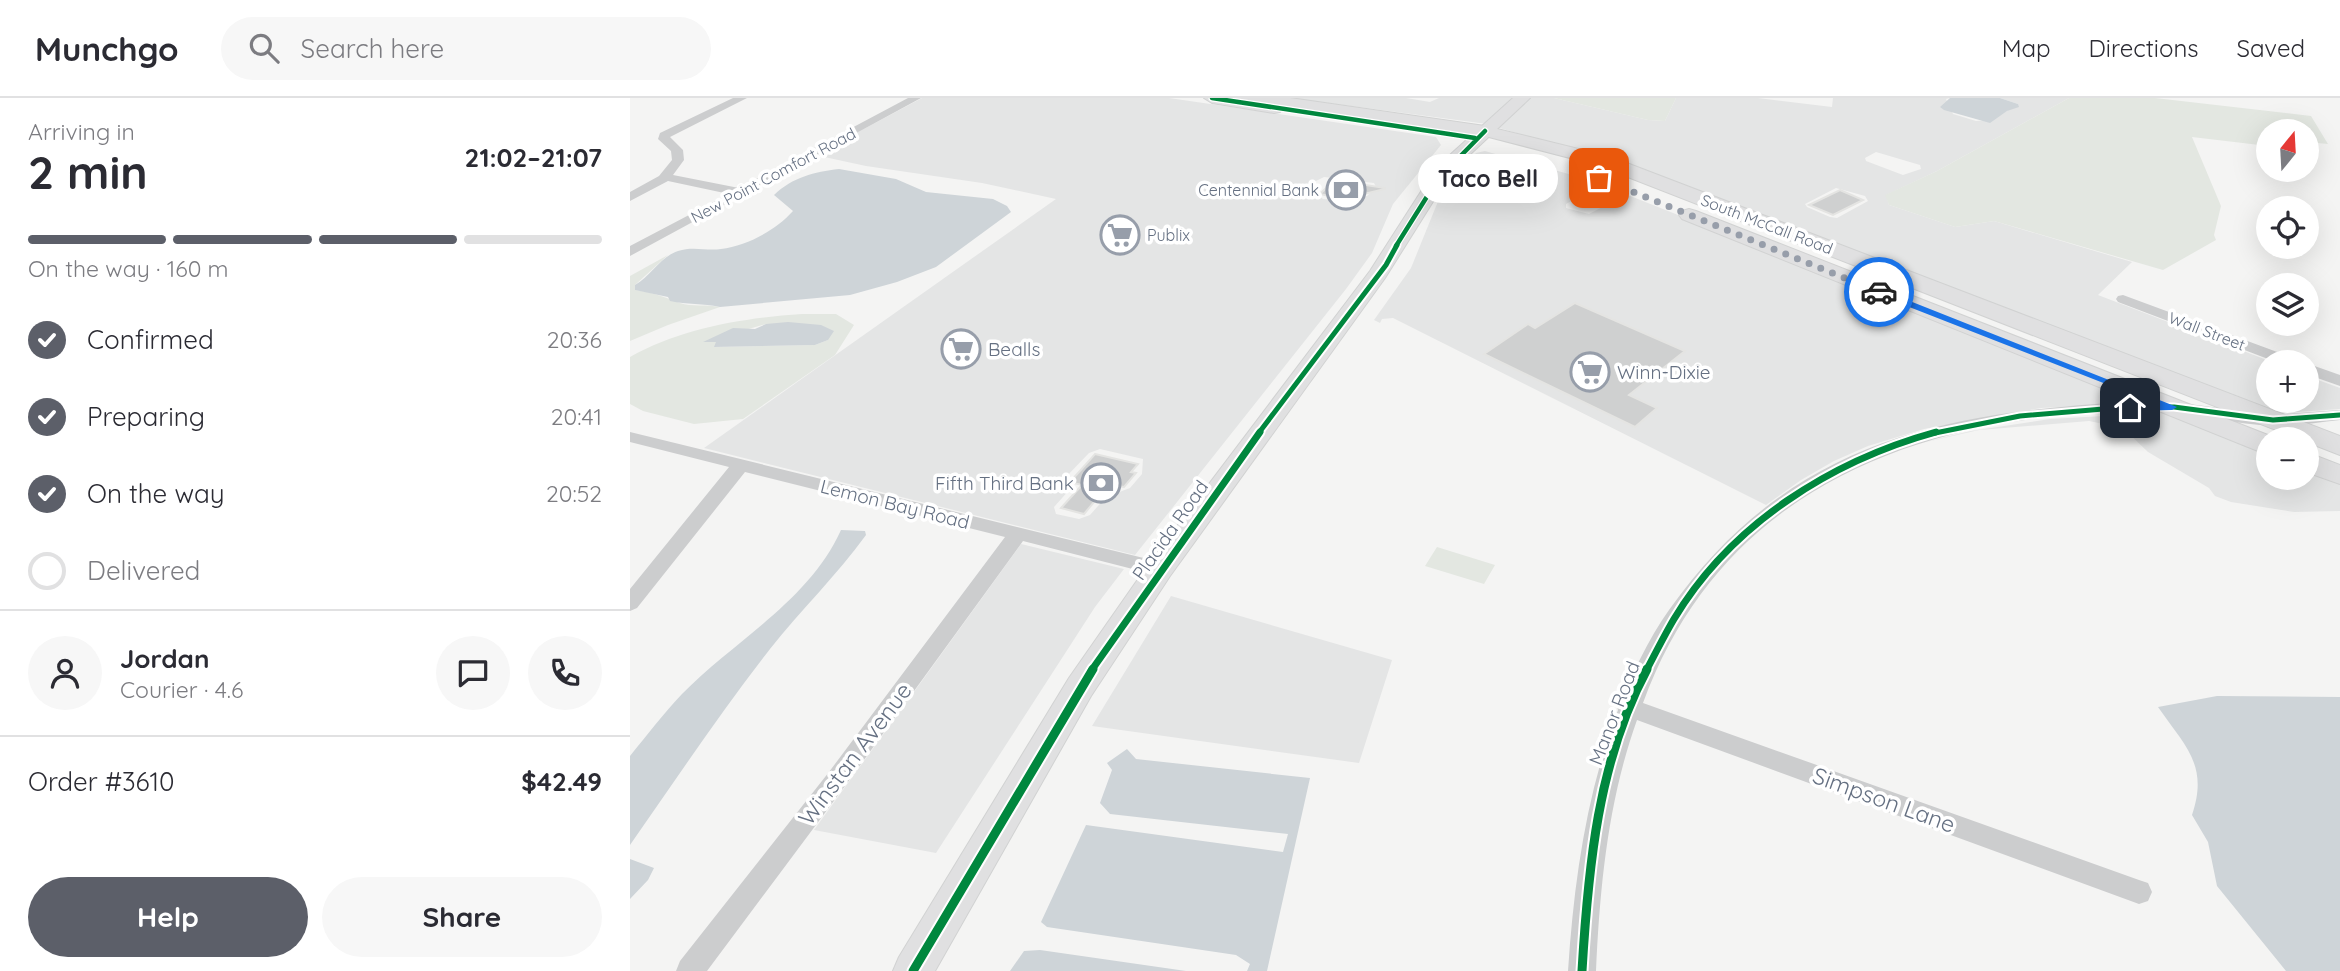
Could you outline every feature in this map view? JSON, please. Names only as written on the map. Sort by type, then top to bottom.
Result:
[{"type":"main road","name":"South McCall Road","points":[[1212,98],[1536,142],[1622,167],[2340,446]]},
{"type":"main road","name":"South McCall Road","points":[[1255,98],[1480,135],[1576,168],[1787,255],[2256,440]]},
{"type":"main road","name":"Placida Road","points":[[913,971],[1080,687],[1160,569],[1353,304],[1386,265],[1408,223],[1438,179],[1480,135],[1522,98]]},
{"type":"main road","points":[[1787,255],[1796,249],[1818,250],[1881,273],[1904,275]]},
{"type":"main road","points":[[2319,466],[2340,475]]},
{"type":"street","points":[[630,197],[665,177],[678,157],[677,150],[664,139],[664,135],[742,98]]},
{"type":"street","name":"New Point Comfort Road","points":[[630,252],[916,98]]},
{"type":"street","points":[[665,177],[740,192]]},
{"type":"street","points":[[651,187],[723,201]]},
{"type":"street","name":"Wall Street","points":[[2123,299],[2258,350]]},
{"type":"street","points":[[2319,374],[2340,381]]},
{"type":"street","name":"Manor Road","points":[[1582,971],[1587,888],[1597,821],[1612,754],[1628,708],[1662,636],[1709,570],[1763,517],[1818,478],[1891,445],[1966,425],[2046,414],[2172,407],[2272,420],[2340,415]]},
{"type":"street","name":"Lemon Bay Road","points":[[630,437],[1160,569]]},
{"type":"street","points":[[630,603],[741,465]]},
{"type":"street","name":"Winstan Avenue","points":[[690,971],[845,768],[1017,535]]},
{"type":"street","name":"Simpson Lane","points":[[1628,708],[2139,892]]},
{"type":"shaded area","points":[[922,98],[1169,98],[1436,137],[1441,145],[1393,204],[1372,253],[1346,289],[1135,555],[704,448],[1056,199],[982,183],[866,166],[815,155]],"holes":[[[1324,177],[1374,183],[1376,187],[1367,196],[1344,201],[1323,199],[1315,193],[1321,187],[1312,183]],[[1100,449],[1143,459],[1142,474],[1130,488],[1106,497],[1090,515],[1079,519],[1056,514],[1054,507],[1071,488],[1065,487],[1063,480],[1089,453]]]},
{"type":"shaded area","points":[[1291,98],[1406,98],[1430,102],[1439,98],[1516,98],[1487,124]]},
{"type":"shaded area","points":[[1527,98],[1554,98],[1648,120],[1665,121],[1676,98],[1758,98],[1832,107],[1833,98],[1950,98],[1946,99],[1953,114],[1976,121],[1992,120],[2018,104],[2000,98],[2069,98],[1937,171],[1886,195],[1889,205],[1955,227],[1994,221],[2132,262],[2098,295],[2256,356],[2256,409],[1635,167],[1496,127]],"holes":[[[1876,152],[1920,165],[1921,169],[1903,175],[1866,161],[1865,158]],[[1836,188],[1865,196],[1868,201],[1837,218],[1805,204]]]},
{"type":"shaded area","points":[[1554,98],[1676,98],[1665,121],[1648,120]]},
{"type":"shaded area","points":[[1950,98],[2000,98],[2018,104],[2019,107],[2007,111],[1990,123],[1940,107]]},
{"type":"shaded area","points":[[2069,98],[2155,98],[2311,116],[2313,119],[2256,119],[2256,145],[2192,137],[2221,206],[2214,235],[2216,240],[2163,270],[1994,221],[1955,227],[1889,205],[1885,195],[1937,171]]},
{"type":"shaded area","points":[[2319,129],[2328,144],[2319,143]]},
{"type":"shaded area","points":[[1485,151],[1509,158],[1489,157],[1483,165],[1473,167],[1463,180],[1466,183],[1499,188],[1505,186],[1515,172],[1509,169],[1514,161],[1511,158],[1590,180],[2148,402],[2041,408],[1924,429],[1868,446],[1834,461],[1766,505],[1393,318],[1382,319],[1380,323],[1374,320],[1411,268],[1441,194],[1476,153]],"holes":[[[1591,191],[1613,197],[1614,201],[1589,214],[1566,208],[1566,204]]]},
{"type":"shaded area","points":[[839,169],[896,179],[926,192],[993,199],[1007,206],[1011,212],[936,267],[897,282],[850,295],[720,307],[670,301],[668,297],[635,290],[635,285],[678,251],[731,247],[770,231],[793,211],[774,195],[804,176]]},
{"type":"shaded area","points":[[668,255],[635,285],[635,290],[684,304],[720,307],[630,341],[630,276]]},
{"type":"shaded area","points":[[836,314],[854,325],[835,355],[743,419],[694,424],[643,411],[630,404],[630,357],[671,339],[713,326],[780,316]],"holes":[[[766,324],[828,340],[815,345],[715,347],[717,342],[704,342]]]},
{"type":"shaded area","points":[[788,322],[821,325],[834,331],[828,340],[815,345],[714,347],[716,342],[703,342],[733,328],[755,329],[766,324]]},
{"type":"shaded area","points":[[2319,380],[2340,388],[2340,409],[2319,410]]},
{"type":"shaded area","points":[[2174,412],[2256,446],[2256,490],[2319,490],[2319,471],[2340,480],[2340,511],[2294,512],[2231,502],[2215,496],[2209,488],[2148,452],[2123,428],[2089,421],[1979,430],[1917,444],[1971,431],[2050,419]]},
{"type":"shaded area","points":[[841,530],[865,531],[866,535],[752,673],[630,845],[630,756],[682,694],[791,599],[827,555]]},
{"type":"shaded area","points":[[1021,544],[1124,569],[1095,607],[936,853],[814,830]]},
{"type":"shaded area","points":[[1437,547],[1495,565],[1484,584],[1425,566]]},
{"type":"shaded area","points":[[1171,596],[1392,660],[1359,763],[1092,726]]},
{"type":"shaded area","points":[[2217,696],[2340,697],[2340,971],[2286,971],[2217,886],[2208,842],[2192,815],[2197,798],[2196,769],[2185,745],[2158,707]]},
{"type":"shaded area","points":[[1127,749],[1136,759],[1310,778],[1267,971],[1247,971],[1250,964],[1236,955],[1047,927],[1041,922],[1086,825],[1283,852],[1288,834],[1110,814],[1100,803],[1112,770],[1107,763]]},
{"type":"shaded area","points":[[630,859],[654,868],[648,880],[630,899]]},
{"type":"shaded area","points":[[1040,950],[1186,971],[1010,971],[1024,951]]},
{"type":"building","points":[[1493,158],[1510,160],[1503,170],[1510,171],[1501,186],[1468,181],[1478,167],[1486,168]]},
{"type":"building","name":"Centennial Bank","points":[[1334,180],[1385,189],[1343,199],[1320,194]]},
{"type":"building","points":[[1840,190],[1863,200],[1833,215],[1809,205]]},
{"type":"building","name":"Winn-Dixie","points":[[1575,303],[1685,351],[1629,395],[1657,408],[1635,427],[1484,354],[1528,324],[1535,328]]},
{"type":"building","name":"Fifth Third Bank","points":[[1095,454],[1138,464],[1131,472],[1136,473],[1124,487],[1118,486],[1112,492],[1104,490],[1084,514],[1061,508],[1082,485],[1070,482]]},
{"type":"cycle path","points":[[1212,98],[1475,138]]},
{"type":"cycle path","points":[[913,971],[1080,687],[1253,441],[1386,265],[1408,223],[1438,179],[1485,131]]},
{"type":"cycle path","points":[[1582,971],[1586,896],[1597,822],[1614,750],[1640,681],[1675,617],[1719,560],[1773,509],[1862,456],[1914,438],[1993,420],[2143,406],[2186,408],[2261,420],[2340,415]]},
{"type":"way so far","points":[[1599,178],[1879,292]]},
{"type":"place","name":"Taco Bell","points":[[1599,178]]},
{"type":"place","name":"Centennial Bank","points":[[1346,190]]},
{"type":"place","name":"Publix","points":[[1120,235]]},
{"type":"place","name":"Bealls","points":[[961,349]]},
{"type":"place","name":"Winn-Dixie","points":[[1590,372]]},
{"type":"place","name":"Fifth Third Bank","points":[[1101,483]]},
{"type":"route","points":[[1879,292],[2172,407],[2130,408]]}]
